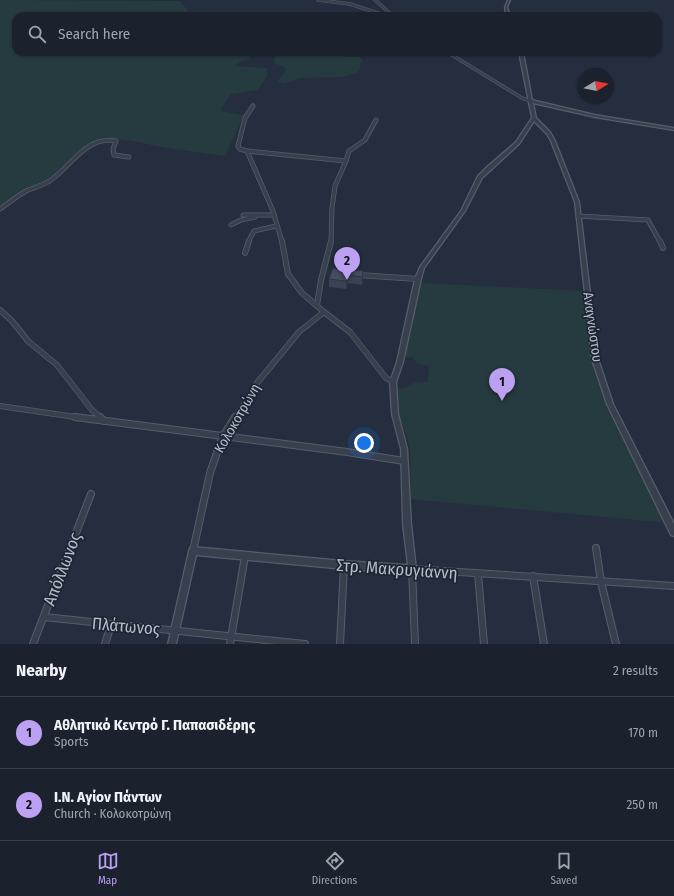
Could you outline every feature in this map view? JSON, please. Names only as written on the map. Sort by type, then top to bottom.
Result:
[{"type":"street","points":[[318,0],[350,4],[375,12]]},
{"type":"street","points":[[375,0],[388,12]]},
{"type":"street","points":[[507,12],[506,6],[509,0]]},
{"type":"street","points":[[454,56],[522,98],[530,101],[595,116],[674,129]]},
{"type":"street","points":[[415,644],[412,569],[407,524],[404,461],[402,439],[395,414],[393,382],[400,362],[418,279],[422,268],[463,211],[480,176],[518,144],[534,118],[522,56]]},
{"type":"street","points":[[253,106],[245,118],[238,144],[239,148],[247,151],[346,161]]},
{"type":"street","name":"Αναγνώστου","points":[[534,118],[549,133],[558,151],[577,202],[592,335],[597,365],[610,404],[674,532]]},
{"type":"street","points":[[317,305],[321,280],[332,238],[332,208],[335,186],[349,151],[365,140],[376,120]]},
{"type":"street","points":[[0,209],[28,191],[51,180],[64,170],[82,152],[101,140],[112,139],[116,141],[114,154],[129,157]]},
{"type":"street","points":[[247,151],[259,180],[270,200],[276,226],[281,236],[288,274],[302,293],[350,332],[386,378],[393,382]]},
{"type":"street","points":[[243,215],[274,215]]},
{"type":"street","points":[[231,225],[241,220],[258,216]]},
{"type":"street","points":[[578,216],[648,220],[663,248]]},
{"type":"street","points":[[245,253],[254,231],[258,228],[276,226]]},
{"type":"street","points":[[324,271],[331,271]]},
{"type":"street","points":[[353,274],[418,279]]},
{"type":"street","points":[[0,310],[12,321],[29,342],[56,364],[92,410],[104,422]]},
{"type":"street","name":"Κολοκοτρώνη","points":[[172,644],[210,473],[222,438],[257,383],[299,332],[324,312]]},
{"type":"street","points":[[0,406],[104,422],[222,438],[347,452],[404,461]]},
{"type":"street","name":"Απόλλωνος","points":[[34,644],[91,494]]},
{"type":"street","points":[[596,548],[601,582],[616,644]]},
{"type":"street","name":"Στρ. Μακρυγιάννη","points":[[193,551],[344,565],[674,586]]},
{"type":"street","points":[[230,644],[244,556]]},
{"type":"street","points":[[340,644],[344,565]]},
{"type":"street","points":[[478,574],[484,644]]},
{"type":"street","points":[[533,576],[544,644]]},
{"type":"street","name":"Πλάτωνος","points":[[44,617],[305,644]]},
{"type":"street","points":[[105,644],[111,625]]},
{"type":"green space","points":[[0,0],[180,1],[189,12],[12,12],[12,56],[250,56],[250,58],[237,63],[236,66],[267,68],[267,76],[258,90],[231,94],[220,111],[244,115],[225,156],[103,137],[80,150],[47,180],[26,189],[0,207]]},
{"type":"green space","points":[[274,56],[344,56],[359,57],[363,60],[357,73],[342,77],[301,78],[284,84],[278,81],[286,70],[284,66],[275,64]]},
{"type":"green space","points":[[420,283],[585,291],[601,385],[669,523],[410,499],[409,442],[398,411],[396,395],[397,387],[401,389],[416,382],[428,382],[429,366],[419,364],[411,357],[407,358],[405,353]]},
{"type":"building","points":[[333,268],[363,271],[362,277],[348,275],[346,281],[329,279]]},
{"type":"place","name":"Ι.Ν. Αγίον Πάντων","points":[[347,280]]},
{"type":"place","name":"Αθλητικό Κεντρό Γ. Παπασιδέρης","points":[[502,401]]}]
